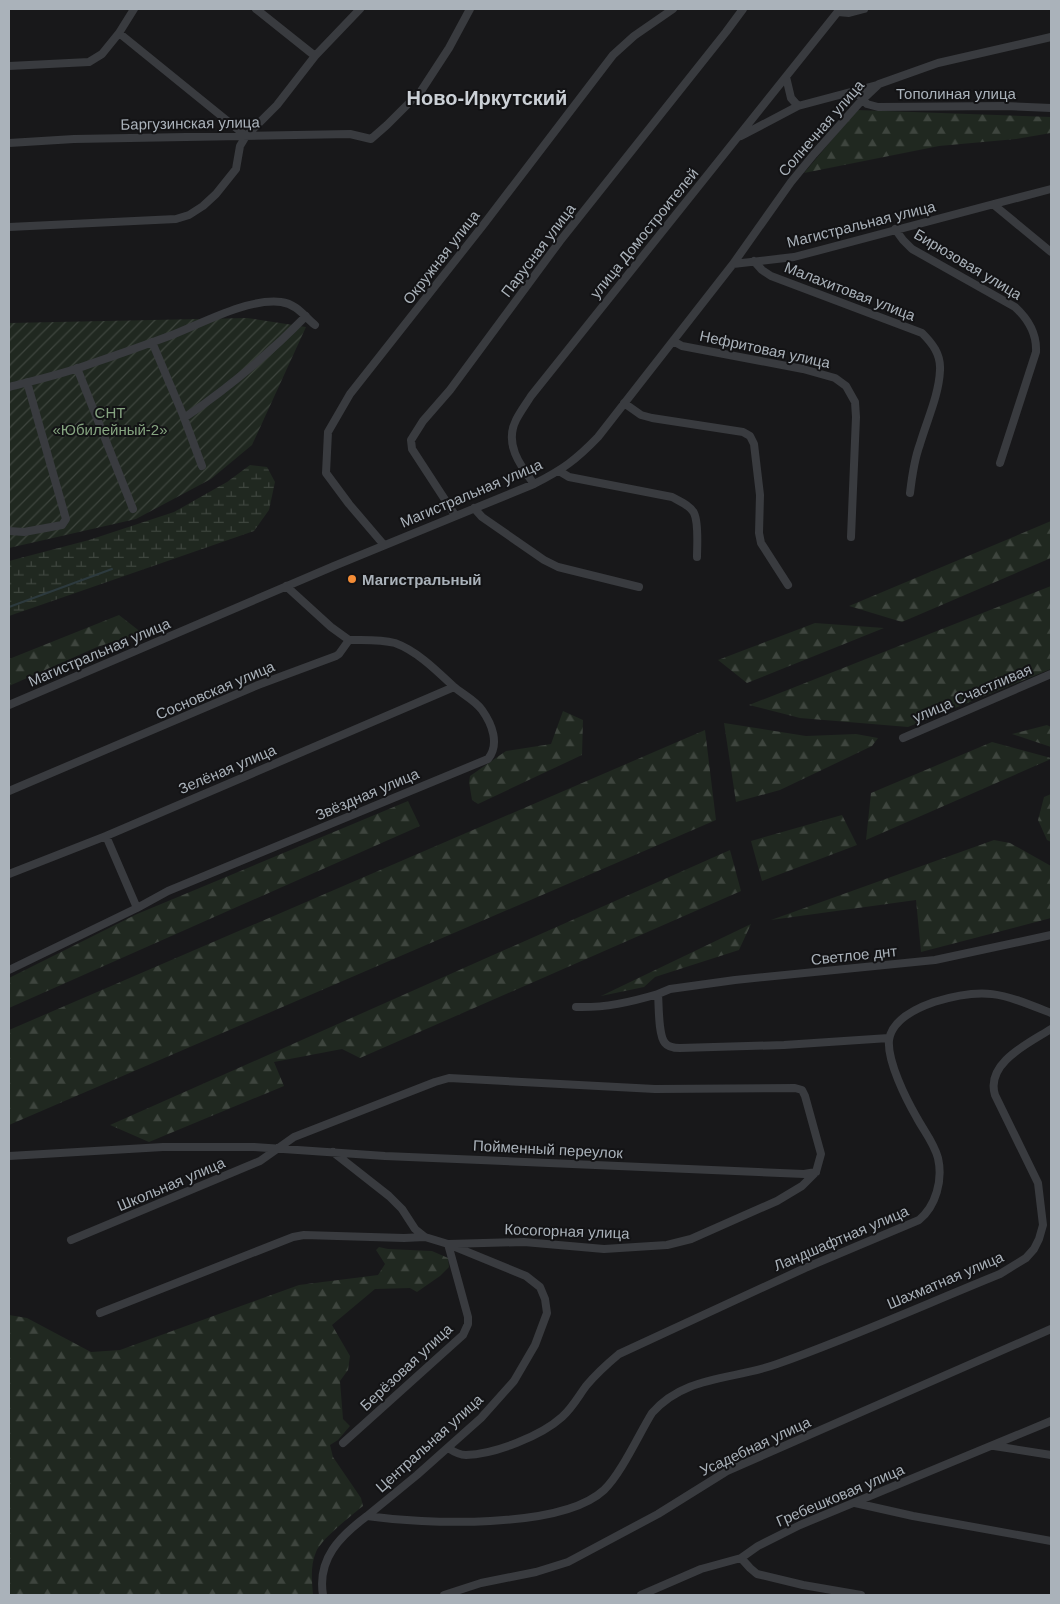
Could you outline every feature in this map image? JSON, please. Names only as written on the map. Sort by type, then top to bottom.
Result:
[{"type":"street","points":[[9,66],[89,62],[102,54],[119,33],[134,9]]},
{"type":"street","points":[[256,9],[315,56]]},
{"type":"street","points":[[9,227],[176,219],[189,216],[204,206],[236,169],[240,146],[246,136],[277,105],[315,56],[360,9]]},
{"type":"street","name":"Баргузинская улица","points":[[9,143],[74,139],[350,134],[371,139],[421,91],[449,48],[470,9]]},
{"type":"street","name":"Окружная улица","points":[[384,545],[349,504],[326,473],[328,432],[350,394],[484,224],[613,55],[634,36],[673,9]]},
{"type":"street","name":"Парусная улица","points":[[455,515],[412,449],[411,440],[423,421],[450,390],[560,241],[743,9]]},
{"type":"street","points":[[839,10],[849,13],[864,9]]},
{"type":"street","name":"улица Домостроителей","points":[[534,484],[518,463],[513,451],[515,421],[531,396],[839,10]]},
{"type":"street","points":[[119,33],[246,136]]},
{"type":"street","name":"Солнечная улица","points":[[733,264],[791,182],[862,100],[879,84],[938,63],[1051,36]]},
{"type":"street","points":[[786,77],[791,98],[798,106]]},
{"type":"street","points":[[738,138],[798,106],[879,84]]},
{"type":"street","points":[[854,92],[862,100]]},
{"type":"street","name":"Тополиная улица","points":[[862,100],[867,104],[878,107],[1004,106],[1051,108]]},
{"type":"street","name":"Магистральная улица","points":[[9,705],[286,586],[534,484],[559,471],[580,456],[598,437],[733,264],[794,257],[1051,189]]},
{"type":"street","points":[[994,205],[1051,252]]},
{"type":"street","name":"Бирюзовая улица","points":[[895,229],[902,240],[912,249],[1015,307],[1023,314],[1034,332],[1037,340],[1036,352],[1000,463]]},
{"type":"street","name":"Малахитовая улица","points":[[754,261],[762,270],[772,276],[922,333],[931,342],[938,354],[940,368],[937,388],[913,468],[910,493]]},
{"type":"street","points":[[9,387],[77,368],[152,342],[218,315],[263,302],[290,304],[315,325]]},
{"type":"street","points":[[184,418],[210,401],[260,360],[279,344],[306,316]]},
{"type":"street","name":"Нефритовая улица","points":[[673,341],[682,346],[804,369],[835,378],[846,386],[855,402],[856,417],[851,537]]},
{"type":"street","points":[[152,342],[202,466]]},
{"type":"street","points":[[77,368],[133,509]]},
{"type":"street","points":[[9,531],[24,532],[62,525],[66,519],[27,382]]},
{"type":"street","points":[[624,403],[641,415],[652,418],[743,432],[750,436],[754,444],[760,495],[758,533],[761,542],[788,585]]},
{"type":"street","points":[[559,471],[569,477],[672,497],[685,504],[694,513],[697,527],[697,558]]},
{"type":"street","points":[[474,508],[482,517],[558,568],[639,588]]},
{"type":"street","points":[[286,586],[331,627],[349,640]]},
{"type":"street","name":"Звёздная улица","points":[[9,970],[168,891],[488,759],[494,748],[492,731],[482,710],[431,666],[411,651],[396,644],[381,640],[349,640]]},
{"type":"street","name":"Сосновская улица","points":[[9,791],[258,686],[336,656],[349,640]]},
{"type":"street","name":"улица Счастливая","points":[[903,738],[1051,674]]},
{"type":"street","name":"Зелёная улица","points":[[9,874],[106,836],[454,687]]},
{"type":"street","points":[[106,836],[137,908]]},
{"type":"street","name":"Светлое днт","points":[[576,1007],[598,1008],[637,1000],[670,989],[735,980],[935,960],[1051,935]]},
{"type":"street","points":[[658,994],[661,1038],[672,1048],[784,1045],[889,1038],[895,1027],[908,1013],[925,1005],[963,994],[989,992],[1014,998],[1051,1013]]},
{"type":"street","name":"Шахматная улица","points":[[652,1413],[660,1403],[688,1386],[776,1365],[1000,1274],[1026,1258],[1039,1240],[1043,1225],[1038,1183],[995,1095],[993,1083],[998,1070],[1008,1058],[1051,1030]]},
{"type":"street","name":"Ландшафтная улица","points":[[448,1448],[456,1453],[465,1455],[490,1451],[526,1439],[562,1418],[601,1368],[619,1354],[787,1276],[919,1220],[928,1213],[938,1188],[940,1174],[938,1158],[899,1083],[891,1055],[889,1038]]},
{"type":"street","name":"Школьная улица","points":[[71,1240],[260,1161],[294,1137],[449,1078],[655,1089],[795,1088],[802,1090],[805,1096],[821,1154],[816,1172]]},
{"type":"street","name":"Пойменный переулок","points":[[9,1156],[163,1147],[254,1147],[794,1174],[816,1172]]},
{"type":"street","points":[[333,1152],[389,1196],[402,1209],[415,1229],[425,1237]]},
{"type":"street","name":"Косогорная улица","points":[[448,1244],[524,1242],[604,1249],[667,1245],[691,1239],[777,1201],[802,1186],[816,1172]]},
{"type":"street","points":[[100,1313],[293,1237],[304,1235],[425,1237]]},
{"type":"street","name":"Центральная улица","points":[[324,1595],[321,1584],[322,1570],[328,1557],[343,1537],[481,1418],[514,1381],[535,1345],[547,1313],[545,1300],[540,1288],[526,1276],[448,1244],[425,1237]]},
{"type":"street","name":"Берёзовая улица","points":[[343,1444],[463,1335],[468,1324],[468,1316],[448,1244]]},
{"type":"street","name":"Усадебная улица","points":[[449,1595],[481,1583],[536,1572],[568,1562],[658,1514],[728,1471],[1051,1329]]},
{"type":"street","name":"Центральная улица","points":[[367,1516],[441,1522],[513,1519],[548,1515],[574,1506],[596,1496],[613,1480],[652,1413]]},
{"type":"street","name":"Гребешковая улица","points":[[641,1595],[701,1569],[741,1558],[758,1546],[800,1525],[1051,1421]]},
{"type":"street","points":[[994,1446],[1051,1456]]},
{"type":"street","points":[[855,1503],[914,1516],[1051,1541]]},
{"type":"street","points":[[741,1558],[757,1574],[803,1585],[861,1595]]},
{"type":"green space","points":[[857,110],[1051,117],[1051,133],[1016,139],[939,146],[804,173]]},
{"type":"green space","name":"СНТ «Юбилейный-2»","points":[[247,318],[306,327],[252,445],[211,479],[136,519],[9,548],[9,323]]},
{"type":"green space","points":[[250,465],[267,467],[275,482],[269,510],[254,531],[9,616],[9,561],[89,540],[174,512],[227,482]]},
{"type":"green space","points":[[1051,521],[1051,558],[902,622],[849,606]]},
{"type":"green space","points":[[1051,586],[1051,669],[908,727],[800,718],[749,705]]},
{"type":"green space","points":[[119,615],[142,633],[97,647],[9,686],[9,659]]},
{"type":"green space","points":[[815,623],[884,628],[747,683],[718,660]]},
{"type":"green space","points":[[563,711],[583,720],[582,755],[478,804],[472,800],[470,776],[506,751],[551,744]]},
{"type":"green space","points":[[724,723],[806,736],[856,734],[878,738],[872,746],[780,790],[736,802]]},
{"type":"green space","points":[[1047,725],[1051,727],[1051,747],[1012,734]]},
{"type":"green space","points":[[705,730],[716,820],[9,1125],[9,1030]]},
{"type":"green space","points":[[992,742],[1051,759],[866,840],[871,793]]},
{"type":"green space","points":[[1051,794],[1051,842],[1047,840],[1038,820],[1044,797]]},
{"type":"green space","points":[[408,801],[420,826],[9,1008],[9,978],[137,914]]},
{"type":"green space","points":[[842,815],[857,845],[762,881],[751,841]]},
{"type":"green space","points":[[994,840],[1010,843],[1051,866],[1051,918],[921,952],[916,900],[771,920]]},
{"type":"green space","points":[[730,850],[741,891],[360,1058],[342,1049],[274,1062],[284,1086],[149,1142],[110,1125]]},
{"type":"green space","points":[[751,924],[739,950],[655,977],[644,987],[601,996]]},
{"type":"green space","points":[[379,1247],[432,1251],[448,1258],[449,1267],[440,1276],[417,1292],[410,1288],[375,1289],[332,1325],[350,1356],[348,1370],[340,1381],[343,1419],[350,1426],[338,1440],[330,1445],[333,1457],[361,1498],[363,1506],[330,1534],[316,1552],[312,1568],[313,1595],[9,1595],[9,1315],[27,1318],[91,1352],[120,1350],[299,1285],[378,1275],[385,1264],[376,1250]]},
{"type":"waterway","points":[[9,607],[112,569]]},
{"type":"place","name":"Магистральный","points":[[352,579]]},
{"type":"district","name":"Ново-Иркутский","points":[[487,98]]}]
